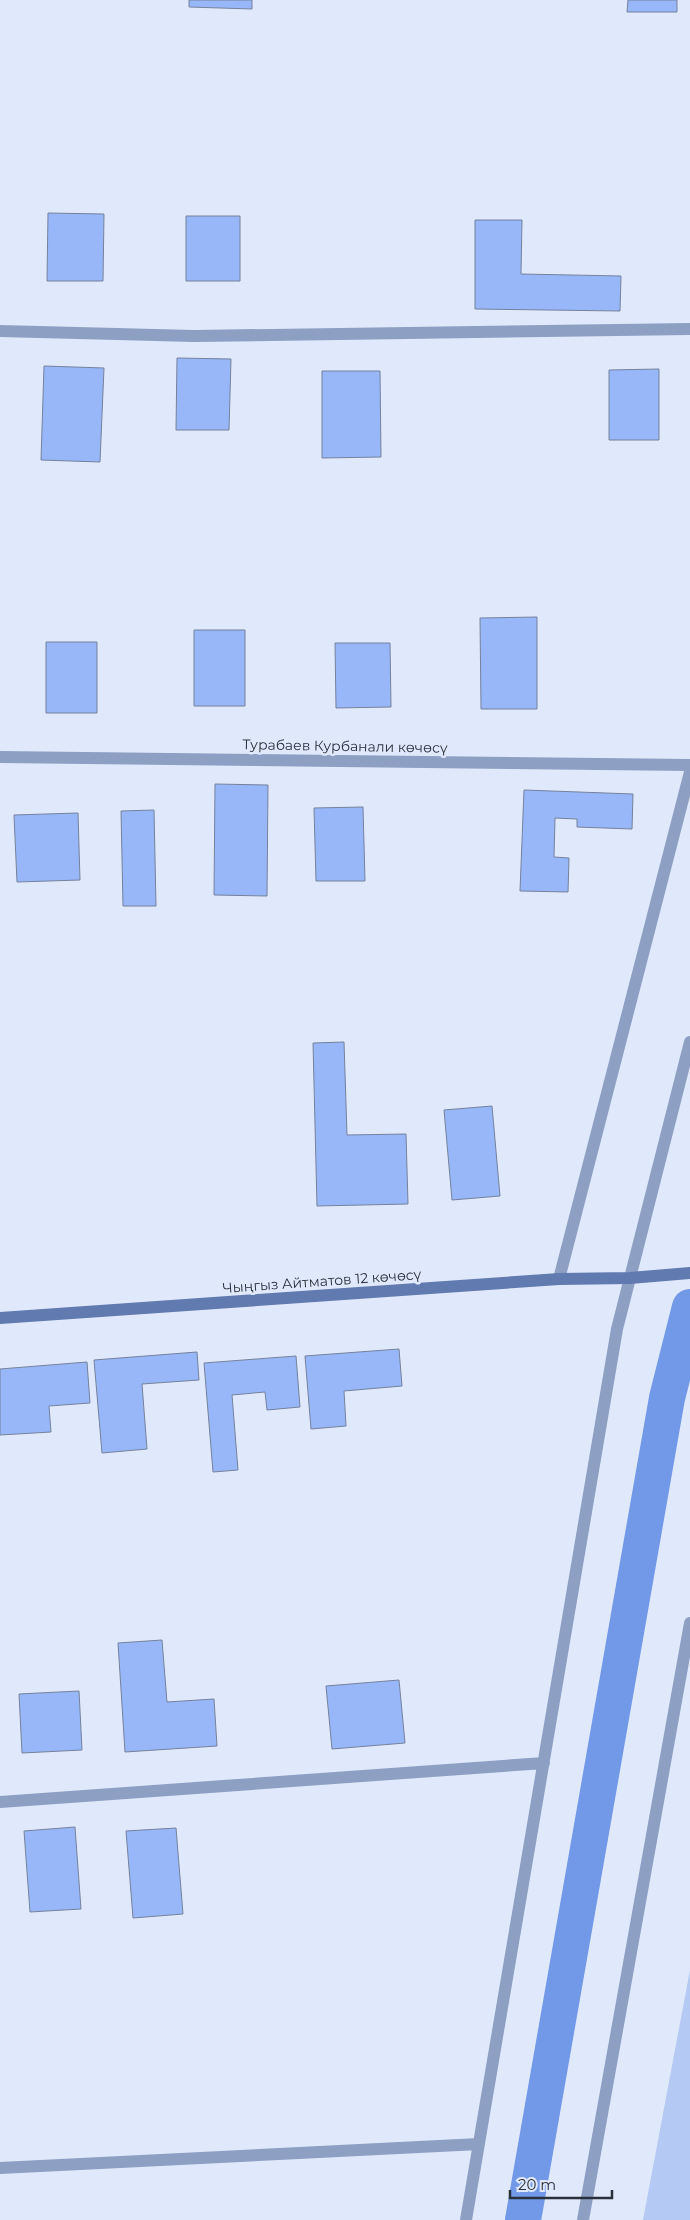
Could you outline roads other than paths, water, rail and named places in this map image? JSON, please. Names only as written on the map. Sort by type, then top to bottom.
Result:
[{"type":"main road","name":"Чыңгыз Айтматов 12 көчөсү","points":[[0,1318],[559,1279],[630,1278],[690,1273]]},
{"type":"street","points":[[0,331],[194,336],[690,329]]},
{"type":"street","name":"Турабаев Курбанали көчөсү","points":[[0,756],[690,765]]},
{"type":"street","points":[[559,1279],[686,803],[690,772]]},
{"type":"street","points":[[466,2220],[617,1329],[690,1042]]},
{"type":"street","points":[[584,2220],[690,1623]]},
{"type":"street","points":[[0,1802],[544,1763]]},
{"type":"street","points":[[0,2168],[479,2144]]},
{"type":"waterway","points":[[523,2220],[667,1398],[690,1307]]}]
